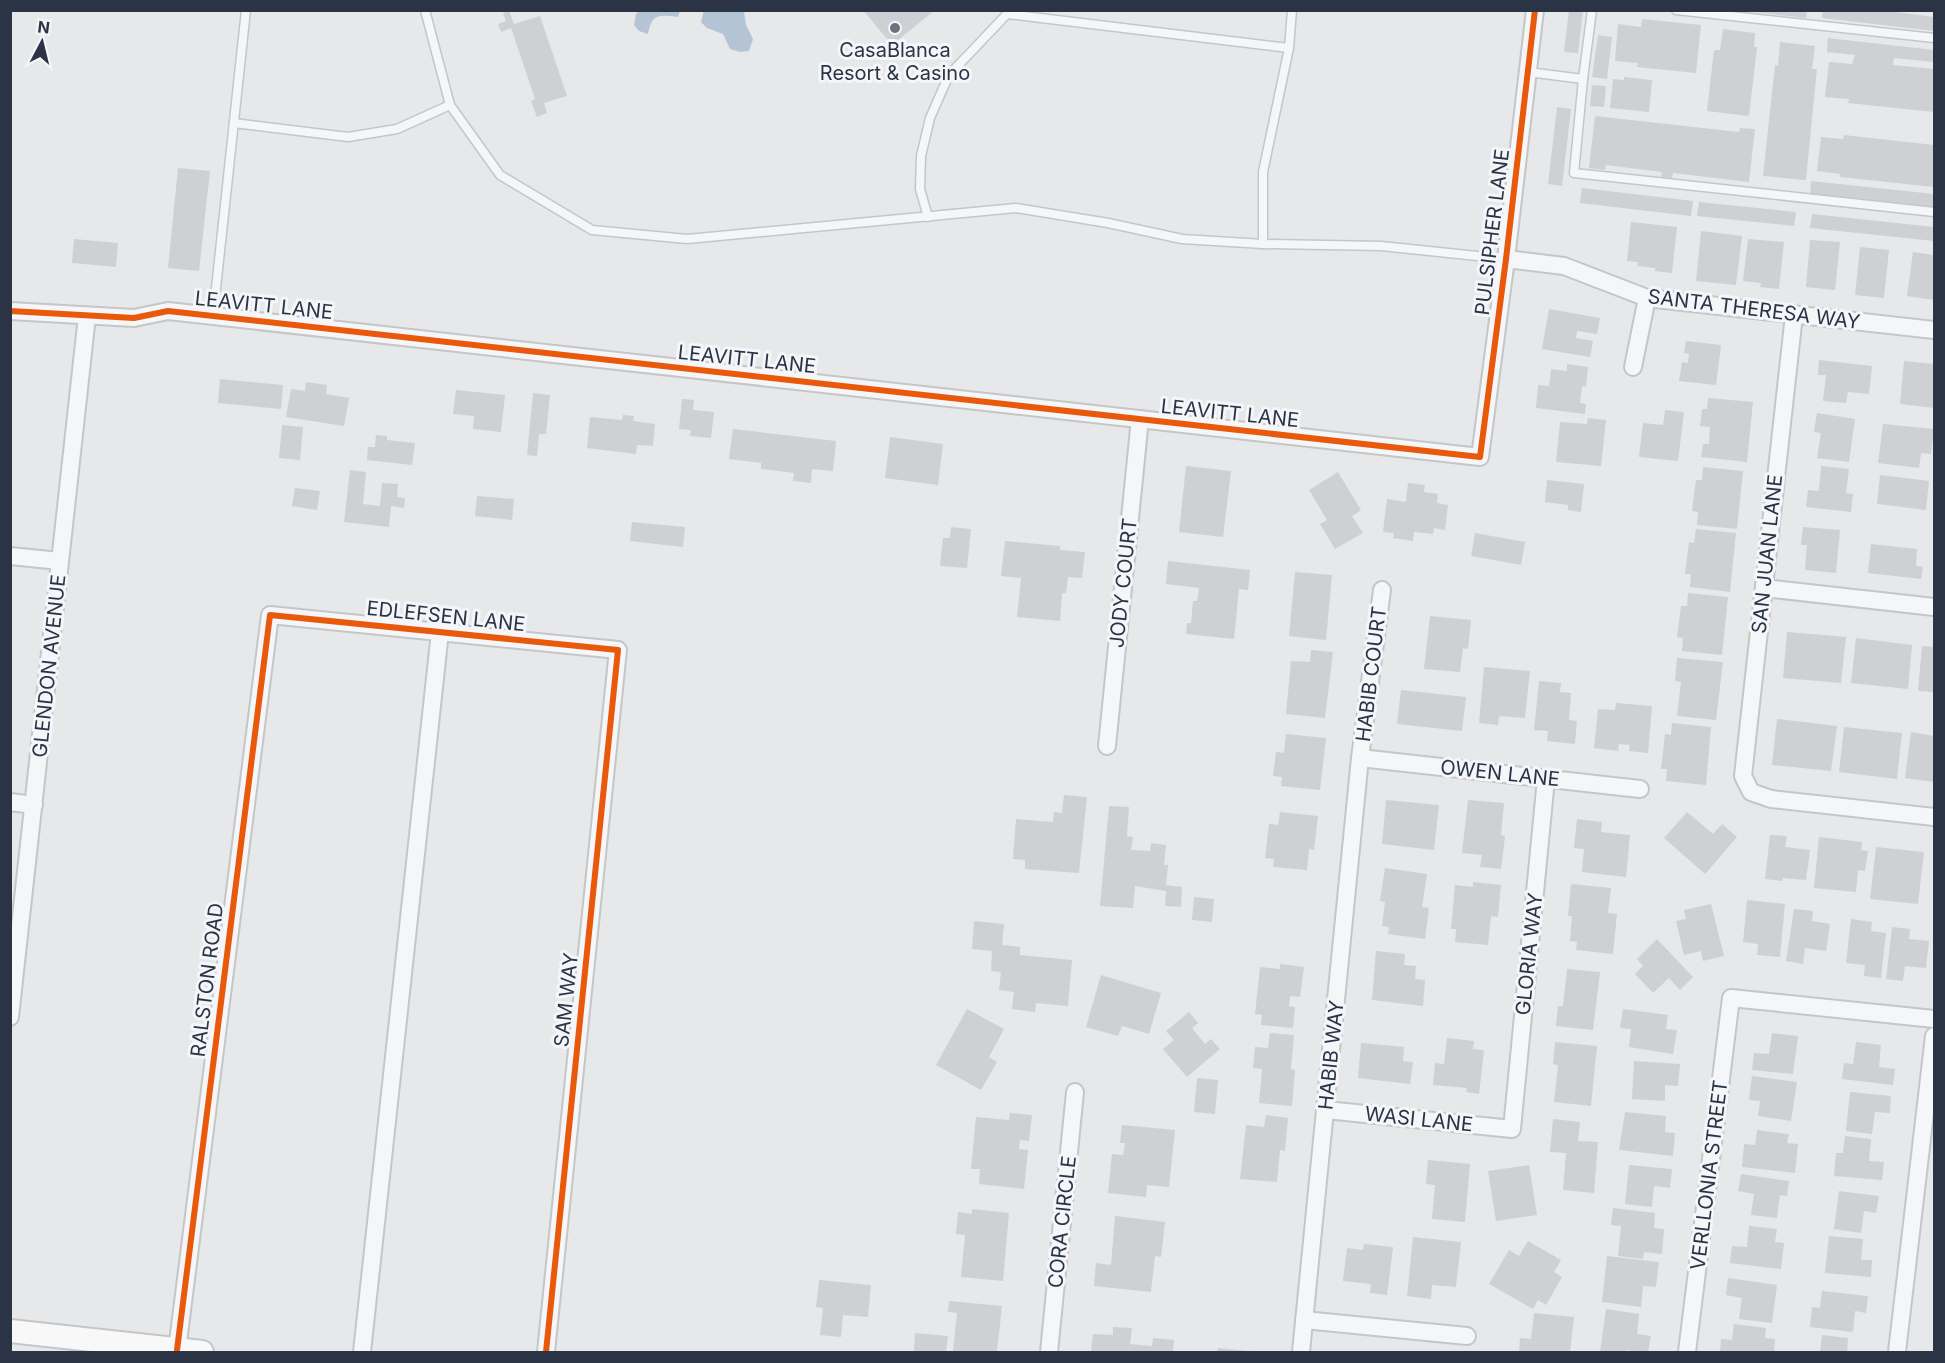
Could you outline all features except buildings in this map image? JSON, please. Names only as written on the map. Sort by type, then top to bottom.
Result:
[{"type":"main road","points":[[10,1331],[202,1353]]},
{"type":"street","name":"PULSIPHER LANE","points":[[1480,457],[1535,10]]},
{"type":"street","name":"SANTA THERESA WAY","points":[[1506,260],[1564,266],[1647,298],[1935,330]]},
{"type":"street","points":[[1633,367],[1647,298]]},
{"type":"street","name":"LEAVITT LANE","points":[[10,311],[134,318],[168,311],[1480,457]]},
{"type":"street","name":"SAN JUAN LANE","points":[[1794,315],[1743,776],[1751,792],[1771,799],[1935,817]]},
{"type":"street","name":"GLENDON AVENUE","points":[[10,1017],[87,316]]},
{"type":"street","name":"JODY COURT","points":[[1107,746],[1140,419]]},
{"type":"street","points":[[10,556],[60,561]]},
{"type":"street","points":[[1764,588],[1935,607]]},
{"type":"street","name":"HABIB COURT","points":[[1360,758],[1382,590]]},
{"type":"street","name":"EDLEFSEN LANE","points":[[270,615],[618,650]]},
{"type":"street","name":"RALSTON ROAD","points":[[177,1350],[270,615]]},
{"type":"street","points":[[362,1353],[440,632]]},
{"type":"street","name":"SAM WAY","points":[[546,1353],[618,650]]},
{"type":"street","name":"OWEN LANE","points":[[1360,758],[1640,789]]},
{"type":"street","name":"HABIB WAY","points":[[1301,1353],[1360,758]]},
{"type":"street","name":"GLORIA WAY","points":[[1512,1129],[1546,778]]},
{"type":"street","points":[[10,802],[34,805]]},
{"type":"street","name":"VERLLONIA STREET","points":[[1687,1353],[1731,998],[1935,1019]]},
{"type":"street","points":[[1897,1353],[1935,1036]]},
{"type":"street","name":"CORA CIRCLE","points":[[1049,1353],[1075,1092]]},
{"type":"street","name":"WASI LANE","points":[[1326,1110],[1512,1129]]},
{"type":"street","points":[[1304,1320],[1467,1336]]},
{"type":"lane","points":[[213,316],[246,10]]},
{"type":"lane","points":[[425,10],[450,105],[500,175],[592,230],[687,239],[1016,208],[1108,223],[1182,239],[1263,244],[1381,246],[1506,260]]},
{"type":"lane","points":[[1263,244],[1263,172],[1289,48],[1292,10]]},
{"type":"lane","points":[[1592,10],[1574,173],[1935,212]]},
{"type":"lane","points":[[1676,10],[1935,38]]},
{"type":"lane","points":[[928,217],[921,189],[921,156],[930,117],[949,75],[1007,14],[1289,48]]},
{"type":"lane","points":[[1528,72],[1583,79]]},
{"type":"lane","points":[[234,123],[348,137],[397,129],[450,105]]},
{"type":"water","points":[[704,10],[744,11],[746,25],[753,39],[749,51],[740,52],[730,49],[723,34],[707,28],[701,22]]},
{"type":"water","points":[[639,11],[680,11],[678,17],[661,16],[654,19],[648,34],[639,31],[634,25],[636,14]]},
{"type":"cycle path","points":[[10,311],[134,318],[168,311],[1480,457],[1535,10]]},
{"type":"cycle path","points":[[177,1350],[270,615],[618,650],[546,1352]]},
{"type":"place","name":"CasaBlanca Resort & Casino","points":[[895,28]]}]
